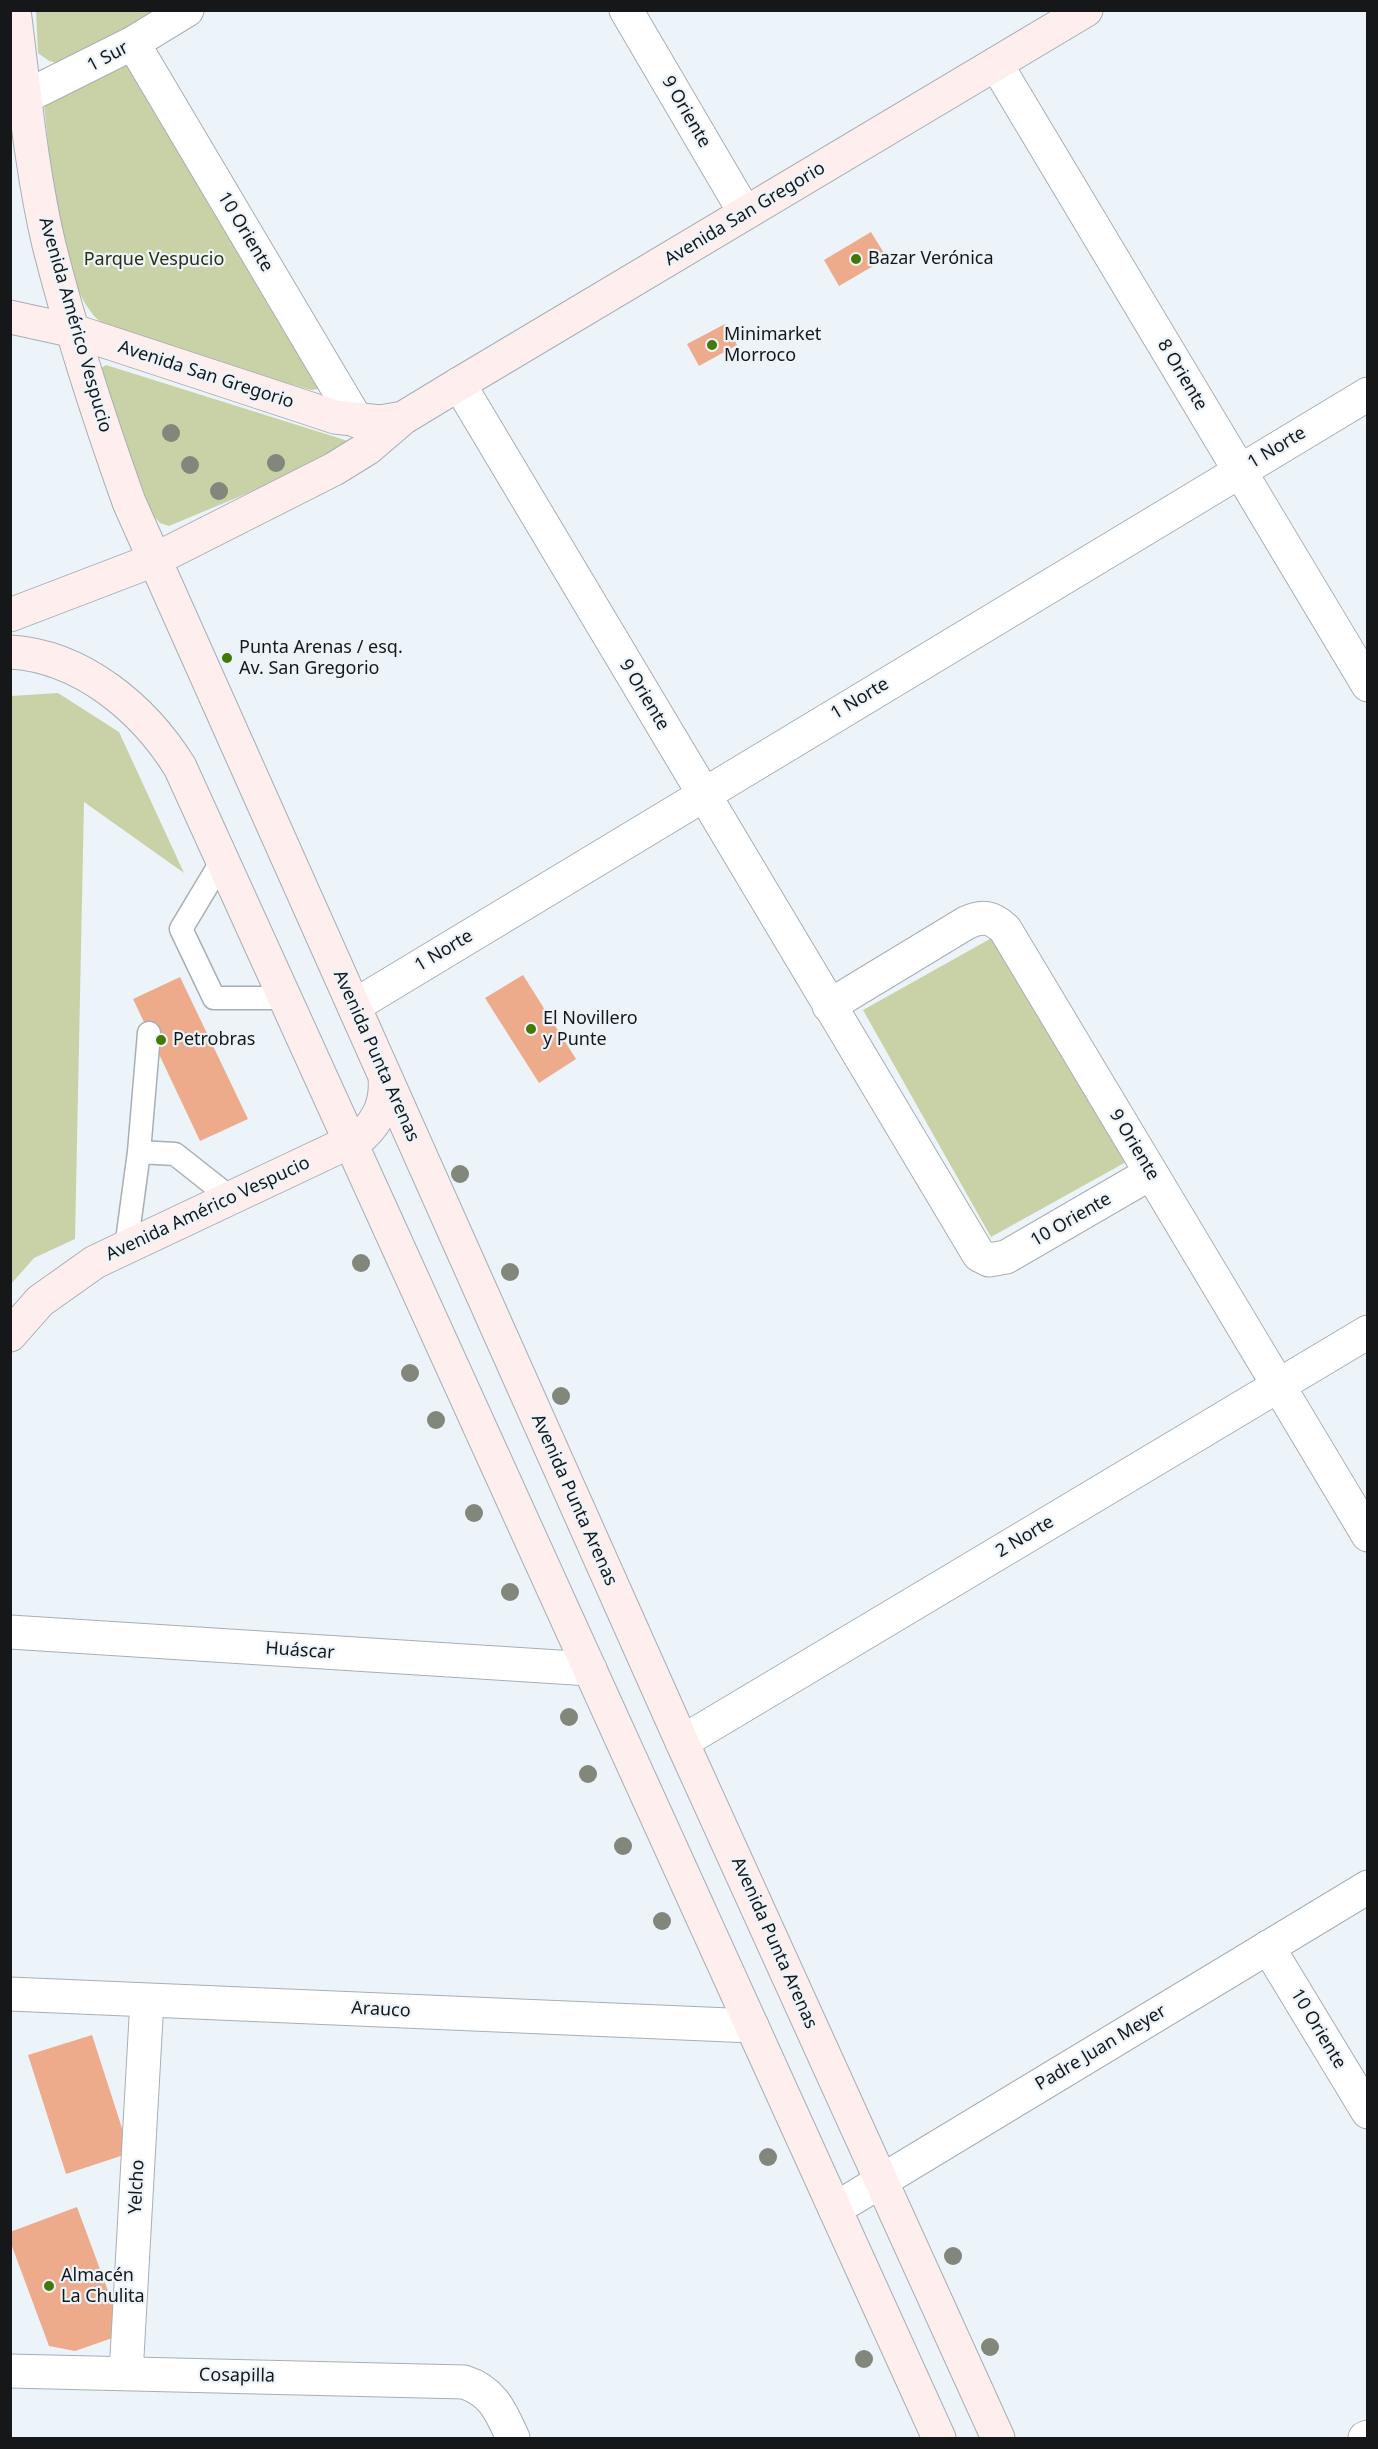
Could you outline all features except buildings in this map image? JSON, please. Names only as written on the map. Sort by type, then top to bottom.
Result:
[{"type":"main road","name":"Avenida Américo Vespucio","points":[[14,10],[25,97],[49,244],[108,445],[154,560]]},
{"type":"main road","name":"Avenida San Gregorio","points":[[10,615],[154,560],[343,463],[368,448],[403,418],[1086,10]]},
{"type":"main road","name":"Avenida San Gregorio","points":[[10,317],[74,331],[335,417],[380,422],[403,418]]},
{"type":"main road","name":"Avenida Punta Arenas","points":[[154,560],[682,1742],[998,2439]]},
{"type":"main road","points":[[10,652],[66,666],[114,693],[136,710],[168,746],[180,767],[939,2439]]},
{"type":"main road","name":"Avenida Américo Vespucio","points":[[10,1335],[40,1301],[67,1279],[95,1262],[351,1143],[367,1131],[379,1116],[386,1090],[386,1076]]},
{"type":"street","name":"1 Sur","points":[[25,97],[133,43],[188,10]]},
{"type":"street","name":"9 Oriente","points":[[626,10],[745,213]]},
{"type":"street","name":"10 Oriente","points":[[133,43],[357,421]]},
{"type":"street","name":"8 Oriente","points":[[996,64],[1368,685]]},
{"type":"street","name":"9 Oriente","points":[[459,384],[972,1247],[979,1255],[989,1260]]},
{"type":"street","name":"1 Norte","points":[[354,1006],[1368,394]]},
{"type":"street","name":"9 Oriente","points":[[829,1006],[966,922],[987,917],[1005,929],[1368,1535]]},
{"type":"street","name":"10 Oriente","points":[[989,1260],[1006,1257],[1151,1173]]},
{"type":"street","name":"2 Norte","points":[[682,1742],[1368,1332]]},
{"type":"street","name":"Huáscar","points":[[10,1632],[590,1669]]},
{"type":"street","name":"Padre Juan Meyer","points":[[836,2209],[1368,1887]]},
{"type":"street","name":"10 Oriente","points":[[1268,1947],[1368,2112]]},
{"type":"street","name":"Arauco","points":[[10,1994],[752,2026]]},
{"type":"street","name":"Yelcho","points":[[126,2374],[147,2000]]},
{"type":"street","name":"Cosapilla","points":[[10,2371],[464,2382],[486,2391],[513,2439]]},
{"type":"lane","points":[[223,859],[181,929],[204,1002],[286,998]]},
{"type":"lane","points":[[126,1248],[139,1152],[149,1033]]},
{"type":"lane","points":[[139,1152],[175,1154],[232,1199]]},
{"type":"green space","points":[[36,11],[160,11],[116,37],[57,63],[49,61],[38,53]]},
{"type":"green space","name":"Parque Vespucio","points":[[125,56],[321,385],[318,389],[311,390],[132,339],[102,323],[87,306],[75,281],[65,251],[53,183],[43,96]]},
{"type":"green space","points":[[106,365],[354,444],[351,450],[169,526],[160,523],[152,514],[102,379],[101,368]]},
{"type":"green space","points":[[58,693],[119,732],[184,873],[84,802],[75,1239],[34,1258],[11,1284],[11,696]]},
{"type":"green space","points":[[997,935],[1126,1162],[991,1237],[863,1010]]},
{"type":"place","name":"Bazar Verónica","points":[[856,259]]},
{"type":"place","name":"Minimarket Morroco","points":[[712,345]]},
{"type":"place","name":"Punta Arenas / esq. Av. San Gregorio","points":[[227,658]]},
{"type":"place","name":"El Novillero y Punte","points":[[531,1029]]},
{"type":"place","name":"Petrobras","points":[[161,1040]]},
{"type":"place","name":"Almacén La Chulita","points":[[49,2286]]}]
